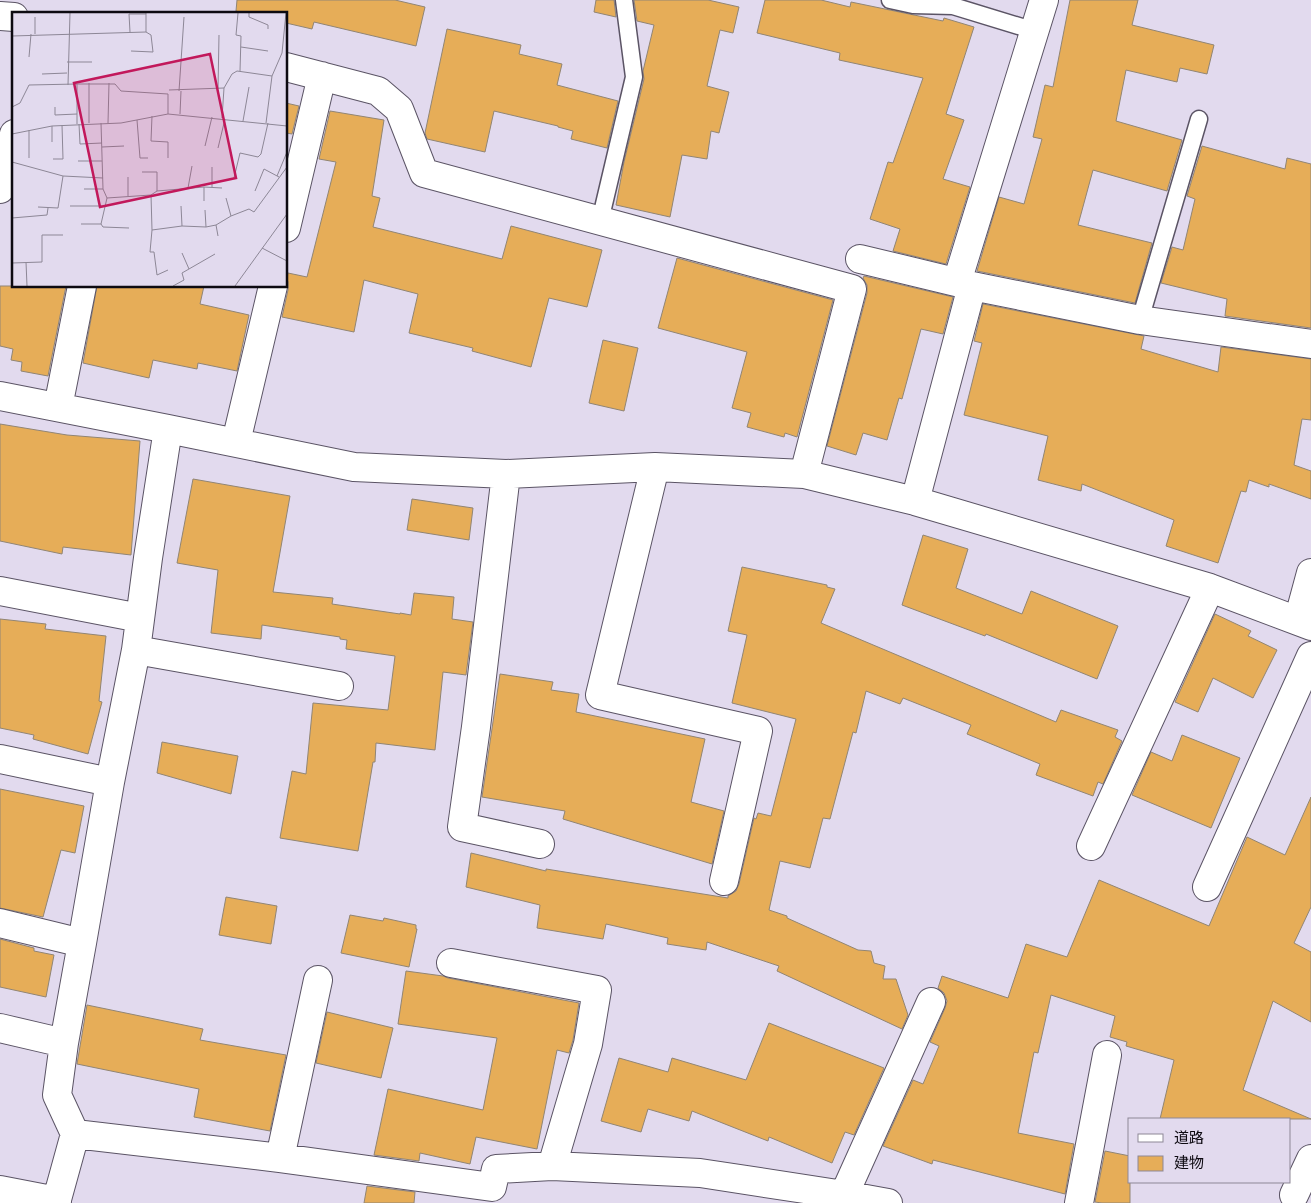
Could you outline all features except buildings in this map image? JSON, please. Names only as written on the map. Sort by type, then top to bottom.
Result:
[{"type":"street","points":[[915,501],[964,284],[1044,0]]},
{"type":"street","points":[[288,68],[378,91],[399,109],[424,173],[852,289],[804,474]]},
{"type":"street","points":[[288,220],[322,76]]},
{"type":"street","points":[[0,189],[12,143]]},
{"type":"street","points":[[860,259],[964,284],[1140,320],[1311,344]]},
{"type":"street","points":[[58,407],[82,288]]},
{"type":"street","points":[[236,442],[273,288]]},
{"type":"street","points":[[0,396],[168,428],[354,468],[506,474],[655,467],[804,474],[915,501],[1210,588],[1304,623],[1311,573]]},
{"type":"street","points":[[0,1190],[56,1202],[75,1134],[57,1095],[64,1043],[110,782],[136,650],[168,428]]},
{"type":"street","points":[[655,467],[600,695],[758,730],[724,881]]},
{"type":"street","points":[[506,474],[462,827],[540,844]]},
{"type":"street","points":[[1091,846],[1210,588]]},
{"type":"street","points":[[0,591],[140,618]]},
{"type":"street","points":[[136,650],[340,686]]},
{"type":"street","points":[[1207,887],[1311,656]]},
{"type":"street","points":[[0,759],[110,782]]},
{"type":"street","points":[[0,923],[82,943]]},
{"type":"street","points":[[451,963],[597,990],[588,1044],[552,1166]]},
{"type":"street","points":[[280,1158],[318,980]]},
{"type":"street","points":[[844,1194],[931,1002]]},
{"type":"street","points":[[0,1028],[64,1043]]},
{"type":"street","points":[[1079,1203],[1107,1055]]},
{"type":"street","points":[[75,1134],[280,1158],[492,1195],[496,1169],[552,1166],[700,1173],[844,1194],[888,1203]]},
{"type":"street","points":[[1294,1195],[1311,1159]]},
{"type":"lane","points":[[600,222],[634,77],[624,0]]},
{"type":"lane","points":[[890,0],[913,5],[952,6],[1035,31]]},
{"type":"lane","points":[[1140,320],[1199,119]]}]
